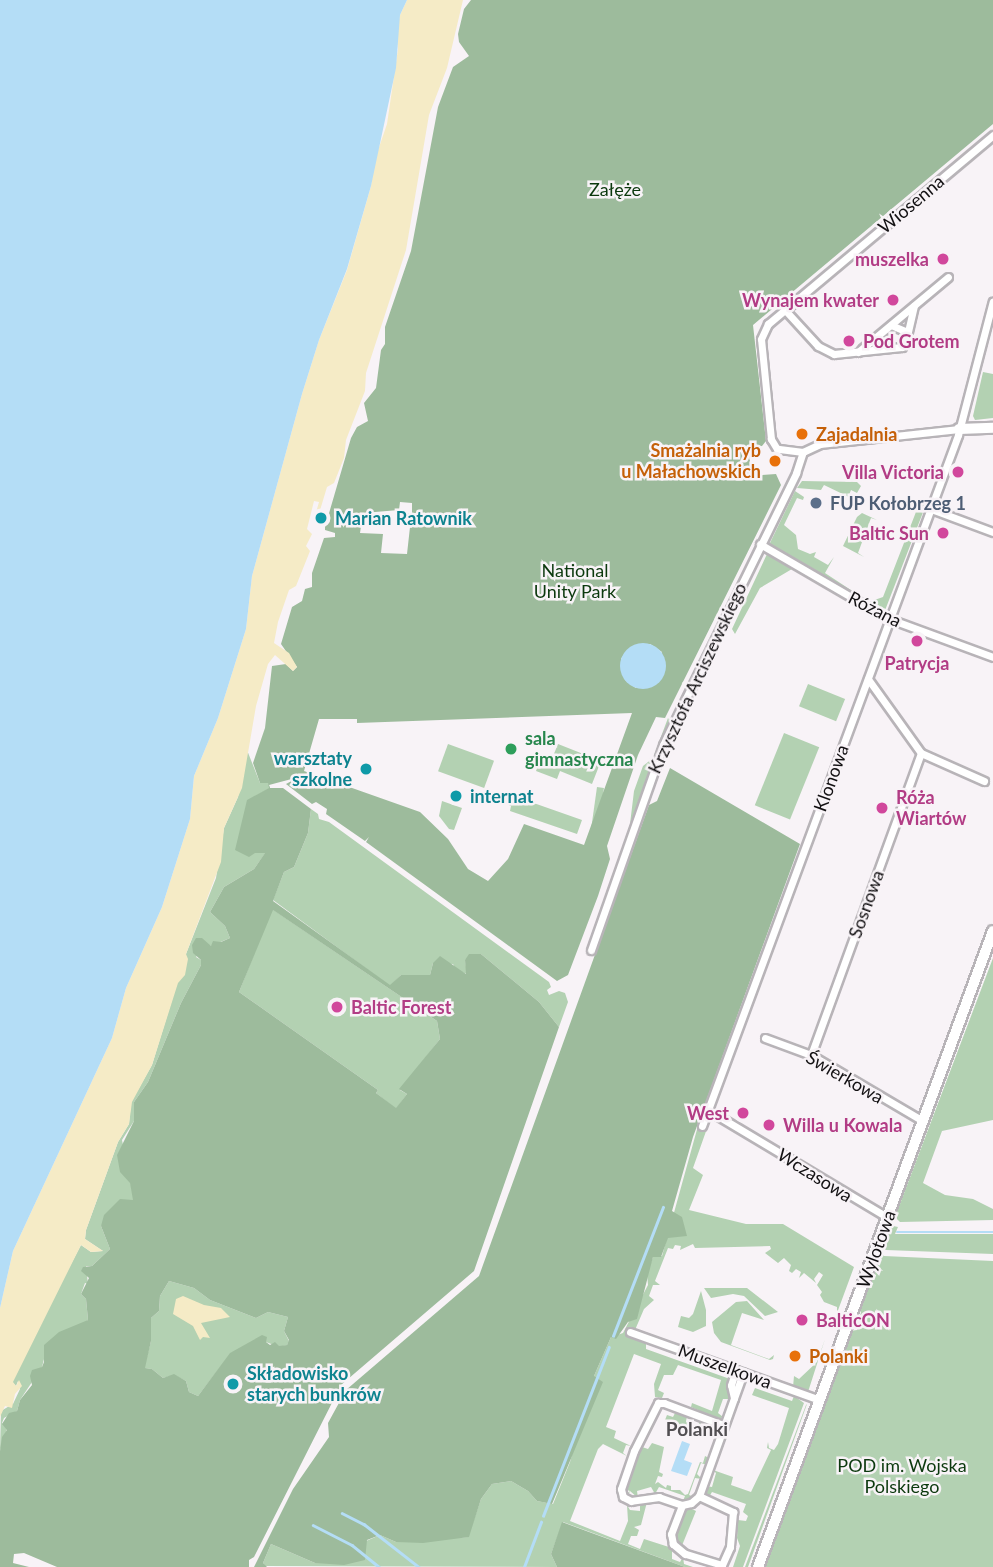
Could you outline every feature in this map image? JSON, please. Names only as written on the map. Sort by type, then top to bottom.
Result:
[{"type":"street","name":"Wiosenna","points":[[803,452],[777,449],[771,439],[761,339],[766,326],[993,135]]},
{"type":"street","points":[[858,353],[948,277]]},
{"type":"street","name":"Klonowa","points":[[702,1126],[931,509],[959,429],[993,301]]},
{"type":"street","points":[[785,310],[825,352],[842,355],[902,347],[914,306]]},
{"type":"street","points":[[891,325],[901,327],[906,339]]},
{"type":"street","points":[[883,332],[882,342],[888,350]]},
{"type":"street","points":[[803,452],[820,443],[993,428]]},
{"type":"street","name":"Krzysztofa Arciszewskiego","points":[[591,950],[663,745],[762,545],[803,452]]},
{"type":"street","points":[[931,509],[993,532]]},
{"type":"street","name":"Różana","points":[[762,545],[891,620],[993,657]]},
{"type":"street","points":[[869,679],[921,753],[984,781]]},
{"type":"street","name":"Sosnowa","points":[[811,1055],[921,753]]},
{"type":"street","name":"Wylotowa","points":[[758,1567],[993,931]]},
{"type":"street","name":"Świerkowa","points":[[765,1038],[811,1055],[923,1121]]},
{"type":"street","name":"Wczasowa","points":[[708,1110],[887,1217]]},
{"type":"street","name":"Muszelkowa","points":[[630,1332],[820,1400]]},
{"type":"street","points":[[723,1425],[658,1403],[630,1460],[621,1489],[626,1500],[635,1502],[659,1497],[682,1505],[691,1503],[699,1496],[734,1398],[731,1385],[740,1371]]},
{"type":"street","points":[[682,1505],[671,1534],[676,1548],[685,1554],[722,1565],[730,1547],[733,1512],[699,1496]]},
{"type":"green space","points":[[471,0],[993,0],[993,124],[753,325],[766,441],[762,446],[749,448],[751,476],[776,474],[781,485],[665,718],[656,717],[638,755],[607,846],[610,859],[568,975],[557,981],[366,842],[369,837],[365,841],[326,814],[327,809],[316,802],[312,804],[286,784],[299,777],[269,785],[270,788],[283,788],[311,809],[308,833],[294,867],[284,872],[273,901],[390,985],[401,975],[430,975],[433,963],[440,956],[466,974],[465,960],[469,954],[481,954],[539,1002],[559,1027],[474,1271],[341,1385],[254,1557],[249,1560],[249,1567],[57,1567],[24,1553],[14,1554],[13,1563],[29,1567],[0,1567],[0,1451],[2,1437],[7,1430],[2,1424],[9,1413],[17,1411],[20,1400],[32,1385],[32,1370],[42,1367],[44,1345],[59,1332],[88,1320],[86,1299],[81,1294],[89,1278],[81,1271],[83,1267],[92,1266],[110,1249],[101,1226],[104,1215],[120,1199],[133,1200],[130,1183],[120,1172],[117,1155],[134,1121],[134,1102],[148,1082],[181,1003],[201,965],[201,960],[193,953],[192,945],[196,938],[202,938],[211,946],[213,941],[221,942],[230,938],[225,926],[210,912],[224,887],[254,869],[265,853],[255,853],[249,857],[235,850],[247,800],[269,788],[268,783],[260,783],[253,763],[265,728],[272,666],[286,664],[293,671],[297,667],[281,644],[292,607],[302,601],[305,589],[312,587],[312,573],[324,538],[335,537],[335,533],[325,530],[325,527],[351,438],[357,427],[368,421],[364,403],[376,388],[381,350],[385,344],[385,327],[411,251],[438,107],[453,67],[469,56],[459,42],[458,34],[464,9]],"holes":[[[400,502],[412,503],[412,513],[402,513],[402,517],[411,518],[407,554],[381,553],[383,534],[360,533],[363,513],[399,510]],[[650,644],[662,652],[636,688],[625,680],[621,659],[625,653]],[[632,713],[584,845],[524,824],[508,859],[488,881],[468,869],[448,839],[420,812],[304,771],[319,719],[357,719],[357,723]],[[273,910],[437,1021],[440,1039],[399,1089],[407,1094],[396,1108],[376,1093],[378,1090],[239,992]],[[169,1281],[194,1288],[210,1300],[256,1318],[268,1312],[288,1317],[284,1331],[289,1340],[287,1345],[279,1346],[275,1342],[270,1345],[266,1342],[267,1337],[262,1335],[230,1353],[198,1396],[189,1392],[186,1381],[174,1374],[163,1378],[152,1369],[145,1368],[151,1341],[151,1318],[159,1311],[160,1296]]]},
{"type":"green space","points":[[983,372],[993,374],[993,418],[975,420],[973,416]]},
{"type":"green space","points":[[802,481],[857,482],[861,486],[857,493],[851,490],[849,495],[858,497],[850,504],[851,498],[824,485],[821,490],[797,488]]},
{"type":"green space","points":[[795,491],[804,497],[803,500],[797,498],[784,525],[796,535],[798,549],[810,554],[816,552],[814,557],[828,565],[834,557],[825,573],[866,600],[864,603],[769,545]]},
{"type":"green space","points":[[921,499],[927,502],[884,613],[866,603],[883,597]]},
{"type":"green space","points":[[862,513],[877,520],[871,518],[858,553],[864,557],[843,546],[857,517]]},
{"type":"green space","points":[[767,554],[773,558],[775,555],[792,569],[760,588],[735,634],[732,629]]},
{"type":"green space","points":[[808,684],[845,699],[836,721],[799,706]]},
{"type":"green space","points":[[668,718],[670,721],[630,824],[634,791],[643,766],[653,758]]},
{"type":"green space","points":[[784,733],[819,747],[790,820],[755,805]]},
{"type":"green space","points":[[448,744],[494,761],[484,788],[438,771]]},
{"type":"green space","points":[[558,744],[601,761],[592,784],[560,771],[557,779],[536,771],[539,763],[549,766]]},
{"type":"green space","points":[[247,750],[260,783],[268,782],[270,788],[252,798],[255,853],[266,852],[254,869],[224,887],[210,912],[225,926],[230,938],[211,946],[205,944],[196,957],[201,960],[201,965],[181,1003],[148,1082],[134,1102],[134,1121],[122,1140],[134,1200],[101,1226],[110,1249],[92,1266],[86,1266],[88,1284],[85,1283],[81,1294],[86,1299],[88,1320],[45,1355],[42,1367],[20,1400],[17,1411],[4,1418],[2,1423],[7,1429],[0,1451],[1,1411],[11,1405],[7,1404],[10,1397],[13,1404],[20,1389],[18,1381],[16,1386],[12,1382],[64,1277],[81,1245],[91,1252],[103,1251],[85,1239],[86,1230],[118,1142],[129,1124],[131,1102],[152,1065],[186,954],[216,878],[224,828],[238,797]]},
{"type":"green space","points":[[670,768],[800,844],[693,1137],[672,1211],[682,1217],[687,1236],[668,1238],[661,1257],[653,1257],[637,1319],[628,1322],[616,1339],[611,1337],[594,1376],[603,1382],[552,1504],[537,1501],[528,1491],[511,1481],[492,1484],[481,1499],[469,1537],[423,1543],[396,1542],[380,1535],[367,1540],[365,1560],[344,1565],[315,1563],[271,1544],[263,1563],[267,1567],[254,1567],[293,1489],[329,1437],[328,1423],[346,1390],[479,1276],[649,805],[657,801]]},
{"type":"green space","points":[[597,787],[604,788],[597,838],[590,838]]},
{"type":"green space","points":[[505,793],[582,820],[577,834],[510,811],[511,806],[502,802]]},
{"type":"green space","points":[[442,801],[462,808],[454,830],[449,829],[439,816]]},
{"type":"green space","points":[[311,809],[318,814],[319,819],[329,822],[549,982],[549,995],[559,991],[565,993],[568,1002],[559,1027],[539,1002],[481,954],[465,960],[467,974],[456,970],[453,964],[433,963],[430,975],[401,975],[390,986],[273,900],[284,872],[294,867],[308,833]]},
{"type":"green space","name":"Baltic Forest","points":[[272,909],[437,1021],[440,1039],[400,1090],[407,1094],[396,1109],[376,1093],[378,1090],[239,992]]},
{"type":"green space","points":[[993,958],[993,1120],[942,1131],[923,1183],[945,1195],[973,1199],[993,1209],[993,1220],[900,1222],[895,1217]]},
{"type":"green space","points":[[701,1115],[710,1120],[693,1168],[703,1175],[689,1210],[746,1224],[783,1224],[854,1267],[837,1313],[837,1307],[824,1302],[820,1295],[822,1292],[817,1285],[823,1275],[819,1272],[814,1279],[816,1283],[804,1273],[799,1278],[801,1272],[796,1269],[792,1273],[789,1271],[791,1265],[784,1258],[778,1263],[765,1253],[771,1249],[770,1246],[695,1248],[693,1244],[680,1250],[681,1246],[668,1248],[655,1281],[660,1285],[653,1285],[649,1296],[654,1300],[644,1309],[632,1337],[646,1342],[646,1349],[730,1379],[730,1399],[723,1399],[718,1413],[723,1417],[719,1419],[691,1407],[692,1403],[712,1411],[721,1380],[678,1365],[673,1375],[664,1375],[658,1390],[664,1393],[662,1398],[655,1397],[654,1384],[661,1364],[634,1354],[606,1427],[616,1431],[614,1438],[631,1446],[626,1445],[623,1453],[627,1456],[603,1444],[598,1449],[570,1521],[620,1541],[628,1521],[627,1505],[630,1510],[640,1511],[640,1505],[647,1502],[641,1525],[634,1527],[639,1530],[637,1536],[631,1536],[628,1544],[640,1549],[644,1539],[672,1548],[672,1559],[680,1562],[683,1557],[684,1564],[693,1567],[685,1567],[563,1522],[551,1554],[557,1567],[265,1566],[263,1563],[271,1544],[315,1563],[380,1535],[396,1542],[468,1537],[481,1499],[492,1484],[511,1481],[528,1491],[537,1501],[553,1504],[570,1462],[594,1376],[611,1337],[623,1333],[648,1285],[647,1273],[653,1257],[662,1256]]},
{"type":"green space","points":[[888,1227],[898,1227],[895,1234],[993,1234],[993,1254],[886,1250],[881,1246]]},
{"type":"green space","name":"POD im. Wojska Polskiego","points":[[878,1255],[993,1261],[993,1567],[762,1567],[850,1331],[857,1330],[861,1312],[858,1310]]},
{"type":"green space","points":[[169,1281],[194,1288],[210,1300],[256,1318],[268,1312],[288,1317],[284,1331],[289,1341],[287,1345],[279,1347],[266,1342],[231,1353],[198,1396],[189,1392],[186,1381],[174,1375],[163,1378],[152,1369],[144,1368],[151,1341],[151,1318],[159,1311],[160,1296]]},
{"type":"green space","points":[[704,1288],[747,1288],[778,1312],[765,1316],[744,1296],[733,1294],[711,1298]]},
{"type":"green space","points":[[701,1291],[706,1310],[706,1326],[693,1332],[678,1327],[681,1316],[689,1318],[693,1314]]},
{"type":"green space","points":[[747,1301],[764,1320],[742,1313],[731,1345],[769,1359],[774,1355],[773,1359],[770,1360],[721,1342],[714,1333],[712,1322],[736,1302]]},
{"type":"green space","points":[[825,1339],[808,1392],[793,1387],[794,1376],[799,1379],[817,1362]]},
{"type":"green space","points":[[755,1388],[792,1401],[794,1396],[804,1403],[743,1567],[733,1567],[740,1546],[737,1538],[738,1520],[746,1521],[748,1516],[743,1512],[746,1504],[712,1492],[709,1497],[705,1490],[706,1486],[712,1487],[716,1473],[713,1470],[733,1477],[731,1485],[751,1492],[771,1450],[767,1448],[768,1442],[769,1448],[774,1450],[778,1444],[789,1408],[752,1395]]},
{"type":"green space","points":[[811,1404],[754,1567],[751,1567]]},
{"type":"green space","points":[[806,1405],[748,1567],[745,1567]]},
{"type":"green space","points":[[676,1411],[687,1416],[686,1422],[697,1426],[701,1421],[700,1427],[708,1430],[707,1433],[703,1436],[671,1426],[672,1423],[665,1420],[667,1415],[673,1417]]},
{"type":"green space","points":[[652,1443],[664,1447],[659,1472],[663,1474],[662,1477],[658,1476],[655,1484],[658,1482],[666,1488],[667,1485],[671,1486],[671,1490],[680,1490],[685,1495],[688,1494],[700,1462],[703,1463],[705,1456],[709,1458],[707,1465],[701,1463],[697,1474],[702,1479],[695,1478],[689,1495],[694,1497],[691,1501],[683,1501],[685,1496],[659,1487],[655,1494],[651,1487],[637,1491],[638,1498],[624,1489],[637,1461],[635,1457],[639,1456],[637,1452],[642,1447],[648,1449]]},
{"type":"green space","points":[[690,1508],[696,1511],[681,1548],[675,1535],[683,1513]]},
{"type":"green space","points":[[562,1522],[685,1567],[557,1567],[551,1554]]},
{"type":"sand","points":[[407,0],[463,0],[447,68],[429,115],[406,250],[366,373],[365,391],[346,440],[344,458],[334,483],[327,487],[318,517],[315,516],[319,502],[314,501],[307,529],[312,534],[306,546],[310,551],[296,586],[289,590],[278,622],[274,643],[289,653],[297,667],[293,671],[275,655],[268,664],[256,706],[242,788],[224,828],[221,862],[186,954],[188,959],[185,975],[178,983],[152,1065],[132,1102],[129,1124],[118,1142],[86,1230],[85,1239],[103,1251],[91,1252],[81,1245],[13,1382],[16,1386],[19,1380],[22,1386],[15,1394],[12,1408],[5,1406],[0,1417],[0,1308],[13,1251],[112,1038],[126,988],[162,907],[190,819],[194,776],[218,718],[246,629],[252,576],[302,394],[319,340],[347,270],[371,186],[375,159],[387,124],[398,49],[396,32]]},
{"type":"sand","points":[[183,1296],[204,1305],[221,1308],[230,1317],[201,1323],[210,1338],[203,1337],[200,1340],[193,1326],[173,1314],[176,1299]]},
{"type":"water","points":[[0,0],[407,0],[400,15],[396,68],[371,186],[347,269],[319,340],[302,394],[252,576],[246,629],[218,718],[194,776],[190,819],[162,907],[126,988],[112,1038],[13,1251],[0,1308]]},
{"type":"water","points":[[643,643],[659,650],[666,666],[659,682],[643,689],[627,682],[620,666],[627,650]]},
{"type":"water","points":[[682,1441],[690,1444],[684,1460],[692,1463],[687,1476],[671,1471]]},
{"type":"waterway","points":[[613,1336],[663,1207]]},
{"type":"waterway","points":[[897,1232],[993,1232]]},
{"type":"waterway","points":[[543,1516],[609,1347]]},
{"type":"waterway","points":[[342,1513],[364,1524],[419,1567]]},
{"type":"waterway","points":[[524,1567],[541,1522]]},
{"type":"waterway","points":[[313,1525],[352,1545],[379,1567]]},
{"type":"place","name":"muszelka","points":[[943,259]]},
{"type":"place","name":"Wynajem kwater","points":[[893,300]]},
{"type":"place","name":"Pod Grotem","points":[[849,341]]},
{"type":"place","name":"Zajadalnia","points":[[802,434]]},
{"type":"place","name":"Smażalnia ryb u Małachowskich","points":[[775,461]]},
{"type":"place","name":"Villa Victoria","points":[[958,472]]},
{"type":"place","name":"FUP Kołobrzeg 1","points":[[816,503]]},
{"type":"place","name":"Marian Ratownik","points":[[321,518]]},
{"type":"place","name":"Baltic Sun","points":[[943,533]]},
{"type":"place","name":"Patrycja","points":[[917,641]]},
{"type":"place","name":"sala gimnastyczna","points":[[511,749]]},
{"type":"place","name":"warsztaty szkolne","points":[[366,769]]},
{"type":"place","name":"internat","points":[[456,796]]},
{"type":"place","name":"Róża Wiartów","points":[[882,808]]},
{"type":"place","name":"Baltic Forest","points":[[337,1007]]},
{"type":"place","name":"West","points":[[743,1113]]},
{"type":"place","name":"Willa u Kowala","points":[[769,1125]]},
{"type":"place","name":"BalticON","points":[[802,1320]]},
{"type":"place","name":"Polanki","points":[[795,1356]]},
{"type":"place","name":"Składowisko starych bunkrów","points":[[233,1384]]},
{"type":"district","name":"Polanki","points":[[697,1429]]},
{"type":"park label","name":"Załęże","points":[[615,189]]},
{"type":"park label","name":"National Unity Park","points":[[575,581]]}]
